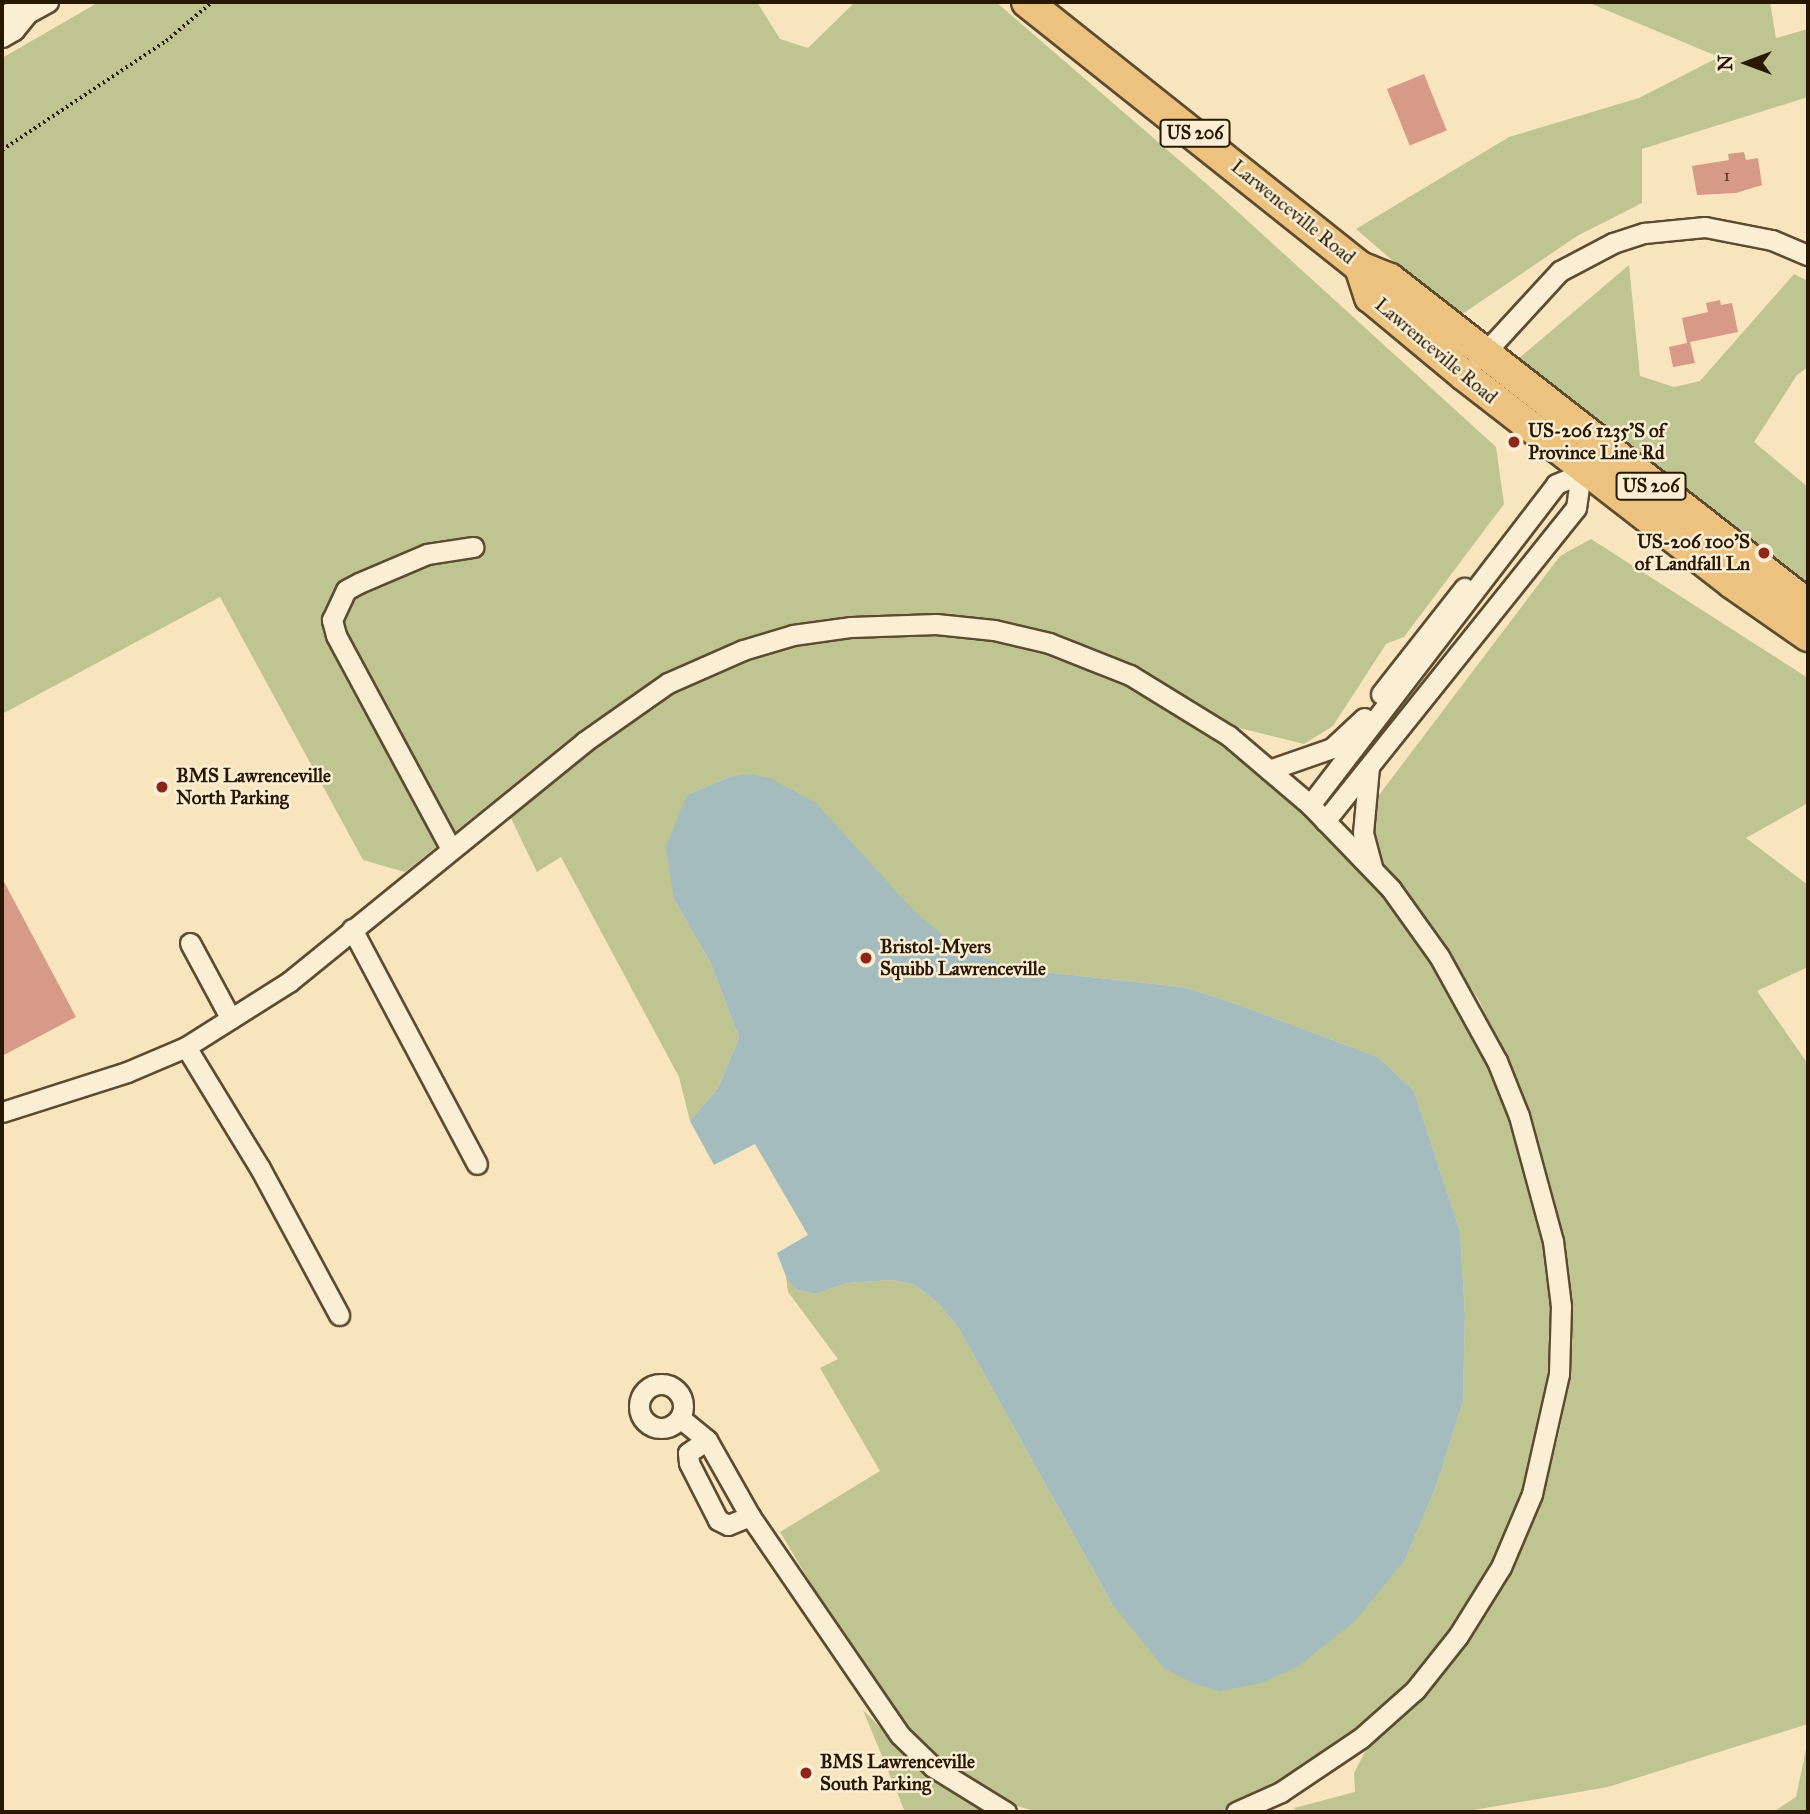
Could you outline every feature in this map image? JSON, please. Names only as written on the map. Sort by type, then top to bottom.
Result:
[{"type":"highway","name":"Larwenceville Road","points":[[1027,2],[1360,267]]},
{"type":"highway","name":"Lawrenceville Road","points":[[1360,267],[1390,279],[1485,352],[1588,464],[1808,605]]},
{"type":"highway","name":"Lawrenceville Road","points":[[1360,267],[1370,297],[1464,375],[1588,464],[1808,636]]},
{"type":"street","points":[[2,37],[14,30],[28,13],[48,2]]},
{"type":"street","points":[[2,16],[12,11],[28,13]]},
{"type":"street","points":[[1464,375],[1560,271],[1588,254],[1644,233],[1705,227],[1737,230],[1808,255]]},
{"type":"street","points":[[1310,805],[1476,592],[1481,577],[1556,484],[1588,464]]},
{"type":"street","points":[[1325,821],[1503,593],[1576,508],[1588,464]]},
{"type":"street","points":[[451,849],[336,635],[332,620],[345,590],[427,554],[473,547]]},
{"type":"street","points":[[1481,577],[1503,593]]},
{"type":"street","points":[[1269,770],[1332,748],[1350,734],[1439,616],[1468,583],[1481,577]]},
{"type":"street","points":[[2,1112],[127,1072],[186,1047],[289,982],[584,742],[668,683],[743,650],[793,635],[851,627],[936,624],[994,630],[1049,643],[1140,681],[1229,736],[1310,805],[1373,871],[1416,923],[1470,1007],[1519,1116],[1553,1241],[1561,1306],[1559,1374],[1532,1493],[1502,1567],[1458,1636],[1415,1690],[1362,1738],[1248,1810]]},
{"type":"street","points":[[1390,703],[1407,718]]},
{"type":"street","points":[[1369,767],[1363,833],[1373,871]]},
{"type":"street","points":[[352,929],[477,1164]]},
{"type":"street","points":[[190,943],[230,1019]]},
{"type":"street","points":[[186,1047],[260,1168],[339,1315]]},
{"type":"street","points":[[680,1418],[707,1440],[750,1516],[900,1735],[933,1767],[1006,1812]]},
{"type":"street","points":[[707,1440],[688,1453],[689,1463],[718,1520],[728,1525],[750,1516]]},
{"type":"path","points":[[2,150],[166,41],[212,2]]},
{"type":"green space","points":[[99,2],[757,2],[780,39],[808,48],[855,2],[996,2],[1216,192],[1496,447],[1504,504],[1404,637],[1386,644],[1333,726],[1304,744],[1235,727],[1135,665],[1052,632],[996,619],[937,613],[850,616],[791,624],[739,640],[663,674],[577,733],[405,872],[363,860],[220,597],[2,714],[2,58]]},
{"type":"green space","points":[[1587,2],[1770,2],[1776,38],[1808,29],[1808,97],[1642,149],[1642,203],[1577,236],[1458,317],[1356,229],[1509,137],[1639,98],[1719,57]]},
{"type":"green space","points":[[1629,265],[1640,376],[1674,387],[1700,381],[1794,274],[1808,281],[1808,367],[1797,375],[1754,442],[1808,487],[1808,584],[1517,360]]},
{"type":"green space","points":[[1591,539],[1808,678],[1808,803],[1746,838],[1808,885],[1808,967],[1757,991],[1808,1064],[1808,1724],[1608,1787],[1462,1812],[1297,1812],[1294,1808],[1355,1792],[1354,1773],[1368,1746],[1422,1697],[1466,1642],[1511,1572],[1541,1497],[1559,1434],[1570,1375],[1571,1305],[1564,1239],[1529,1113],[1480,1002],[1425,917],[1381,864],[1368,823],[1376,799],[1560,556]]},
{"type":"green space","points":[[936,631],[1047,649],[1127,681],[1225,741],[1306,809],[1386,893],[1465,1011],[1513,1118],[1547,1242],[1555,1306],[1553,1373],[1526,1491],[1496,1564],[1452,1633],[1410,1686],[1357,1733],[1278,1786],[1218,1812],[1038,1812],[1010,1804],[938,1760],[907,1729],[845,1640],[780,1532],[880,1471],[820,1368],[838,1359],[788,1292],[786,1277],[798,1290],[816,1294],[847,1283],[892,1280],[915,1285],[938,1303],[959,1329],[1112,1604],[1405,1560],[1436,1487],[1463,1402],[1465,1314],[1460,1231],[1414,1091],[1378,1057],[1231,1002],[1183,987],[1016,969],[956,947],[729,777],[687,795],[674,899],[711,964],[739,1038],[718,1088],[690,1121],[679,1077],[561,857],[537,872],[508,812],[672,689],[745,657],[795,642],[851,634]]},
{"type":"green space","points":[[863,1710],[927,1775],[986,1812],[905,1812]]},
{"type":"green space","points":[[1808,1740],[1808,1812],[1773,1812],[1796,1797]]},
{"type":"water","points":[[751,774],[772,779],[816,803],[913,910],[956,947],[1016,969],[1183,987],[1231,1002],[1378,1057],[1414,1091],[1460,1231],[1465,1314],[1463,1402],[1436,1487],[1405,1560],[1354,1622],[1299,1666],[1261,1683],[1220,1691],[1192,1683],[1164,1668],[1112,1604],[959,1329],[938,1303],[915,1285],[892,1280],[847,1283],[816,1294],[798,1290],[787,1279],[777,1253],[808,1235],[755,1144],[714,1165],[690,1121],[718,1088],[739,1038],[711,964],[674,899],[666,847],[687,795],[729,777]]},
{"type":"building","points":[[1424,74],[1447,131],[1410,146],[1387,89]]},
{"type":"building","points":[[1744,152],[1746,160],[1758,158],[1762,185],[1736,193],[1697,195],[1692,166],[1729,160],[1728,154]]},
{"type":"building","points":[[1720,300],[1721,305],[1732,303],[1738,332],[1690,342],[1695,363],[1673,367],[1669,347],[1687,343],[1682,318],[1708,312],[1706,303]]},
{"type":"building","points":[[2,878],[76,1017],[2,1056]]},
{"type":"place","name":"US-206 1235'S of Province Line Rd","points":[[1514,442]]},
{"type":"place","name":"US-206 100'S of Landfall Ln","points":[[1764,553]]},
{"type":"place","name":"BMS Lawrenceville North Parking","points":[[162,787]]},
{"type":"place","name":"Bristol-Myers Squibb Lawrenceville","points":[[866,958]]},
{"type":"place","name":"BMS Lawrenceville South Parking","points":[[806,1773]]}]
